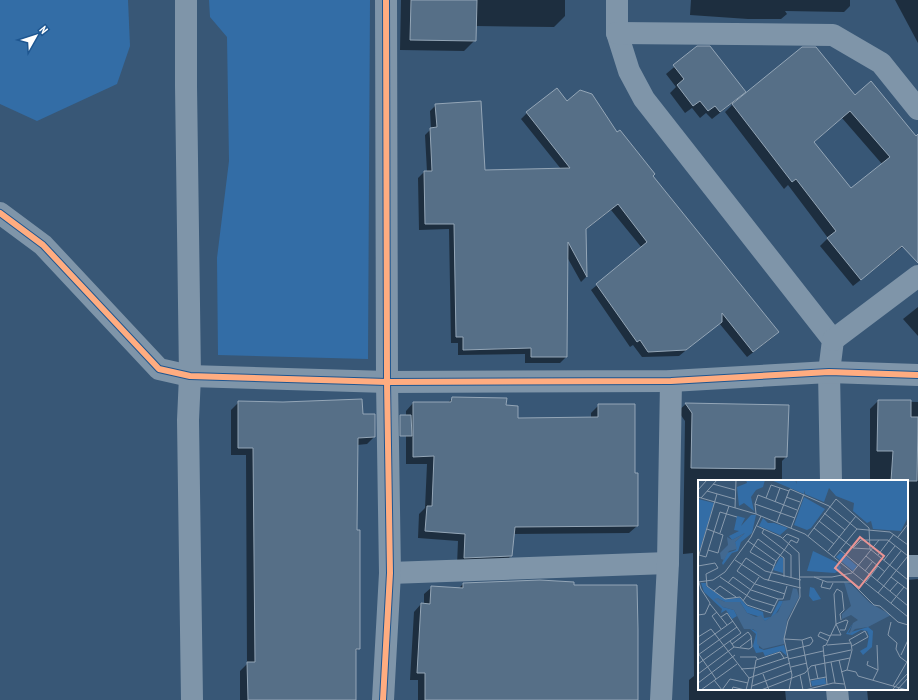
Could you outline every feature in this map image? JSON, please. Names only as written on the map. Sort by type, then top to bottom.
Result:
[{"type":"street","points":[[186,0],[190,376],[188,420],[192,700]]},
{"type":"street","points":[[382,700],[390,573],[387,382],[386,0]]},
{"type":"street","points":[[617,0],[617,33],[629,71],[644,99],[833,340],[829,372],[832,480]]},
{"type":"street","points":[[617,33],[833,35],[881,63],[918,109]]},
{"type":"street","points":[[0,213],[43,245],[159,369],[190,376],[387,382],[671,381],[829,372],[918,375]]},
{"type":"street","points":[[833,340],[918,276]]},
{"type":"street","points":[[661,700],[668,563],[671,381]]},
{"type":"street","points":[[390,573],[668,563]]},
{"type":"street","points":[[837,690],[838,700]]},
{"type":"shaded area","points":[[0,0],[128,0],[130,46],[117,84],[37,121],[0,104]]},
{"type":"shaded area","points":[[209,0],[370,0],[368,359],[218,355],[217,258],[229,161],[227,37],[210,17]]},
{"type":"building","points":[[411,0],[477,0],[476,41],[410,40]]},
{"type":"building","points":[[697,46],[710,46],[746,92],[720,112],[715,106],[708,111],[700,101],[693,106],[677,85],[684,79],[673,65]]},
{"type":"building","points":[[802,47],[816,47],[855,95],[871,81],[916,136],[918,134],[918,263],[902,246],[861,280],[827,238],[836,231],[796,179],[792,182],[732,104]],"holes":[[[850,111],[890,157],[851,188],[814,142]]]},
{"type":"building","points":[[557,88],[567,101],[580,90],[592,94],[617,132],[620,130],[655,174],[653,176],[779,332],[753,352],[722,313],[722,322],[686,350],[648,352],[640,340],[637,342],[596,284],[647,242],[618,204],[586,229],[587,277],[568,242],[567,357],[531,357],[531,348],[463,350],[463,337],[456,337],[454,224],[425,224],[424,171],[432,171],[430,128],[437,127],[435,104],[481,101],[485,170],[570,168],[526,112]]},
{"type":"building","points":[[452,397],[507,398],[506,405],[518,406],[518,418],[598,417],[598,404],[635,404],[635,473],[638,473],[638,526],[515,527],[512,556],[464,558],[465,534],[425,531],[427,506],[432,506],[434,456],[413,457],[413,402],[451,402]]},
{"type":"building","points":[[362,399],[363,414],[375,414],[375,437],[358,438],[357,530],[360,530],[360,649],[356,649],[356,700],[248,700],[247,662],[255,662],[253,448],[238,448],[238,401],[283,402]]},
{"type":"building","points":[[878,400],[911,400],[911,417],[918,417],[917,481],[891,480],[893,451],[877,451]]},
{"type":"building","points":[[685,403],[789,405],[787,457],[775,457],[775,469],[691,468],[692,413]]},
{"type":"building","points":[[400,415],[411,415],[412,436],[400,436]]},
{"type":"building","points":[[540,580],[574,582],[574,585],[637,585],[638,700],[425,700],[425,673],[417,673],[421,603],[430,604],[431,586],[463,588],[463,583]]},
{"type":"cycle path","points":[[383,700],[390,573],[387,382],[386,0]]},
{"type":"cycle path","points":[[0,213],[43,245],[159,369],[190,376],[387,382],[671,381],[829,372],[918,375]]}]
